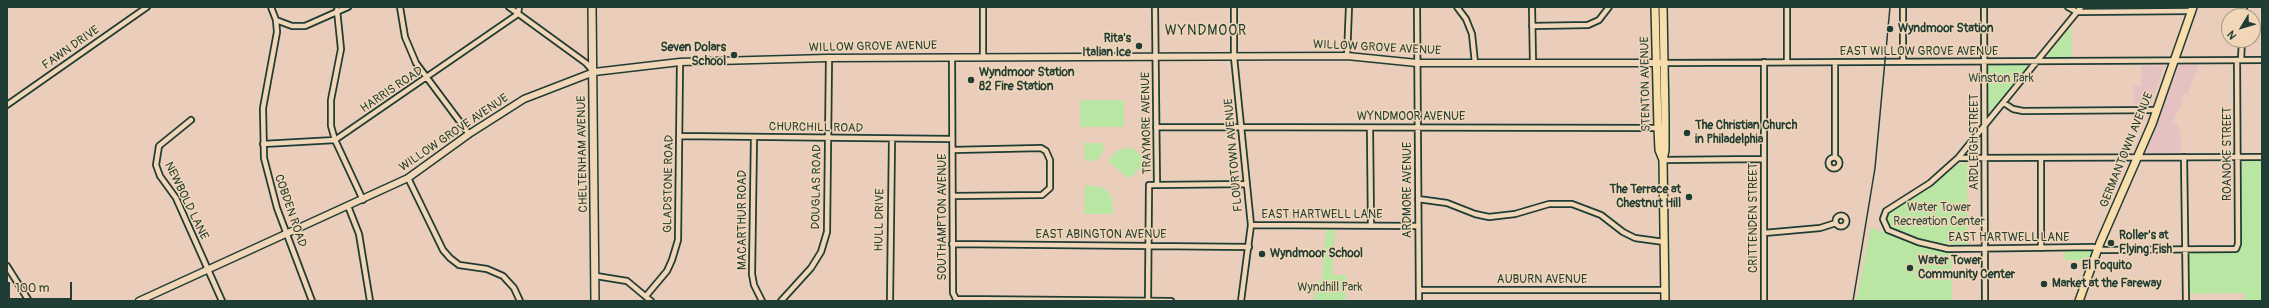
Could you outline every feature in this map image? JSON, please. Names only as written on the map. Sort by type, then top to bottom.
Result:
[{"type":"main road","name":"CHELTENHAM AVENUE","points":[[592,7],[594,72],[595,301]]},
{"type":"main road","name":"STENTON AVENUE","points":[[1655,7],[1660,63],[1662,128],[1659,150],[1663,160],[1665,301]]},
{"type":"main road","name":"STENTON AVENUE","points":[[1660,63],[1663,7]]},
{"type":"main road","name":"GERMANTOWN AVENUE","points":[[2079,301],[2098,248],[2156,110],[2192,9]]},
{"type":"street","name":"FAWN DRIVE","points":[[7,105],[147,7]]},
{"type":"street","name":"COBDEN ROAD","points":[[271,7],[276,20],[277,32],[263,108],[263,144],[270,188],[312,301]]},
{"type":"street","points":[[276,20],[292,26],[304,26],[337,10],[348,7]]},
{"type":"street","points":[[400,7],[403,28],[408,46],[426,79],[469,134]]},
{"type":"street","points":[[509,7],[586,63],[594,72]]},
{"type":"street","points":[[518,14],[520,7]]},
{"type":"street","points":[[983,7],[983,57]]},
{"type":"street","name":"TRAYMORE AVENUE","points":[[1148,301],[1149,185],[1158,185],[1155,7]]},
{"type":"street","name":"FLOURTOWN AVENUE","points":[[1234,7],[1234,57],[1251,225],[1241,301]]},
{"type":"street","points":[[1347,56],[1349,7]]},
{"type":"street","name":"ARDMORE AVENUE","points":[[1417,7],[1418,301]]},
{"type":"street","points":[[1457,7],[1471,29],[1474,63]]},
{"type":"street","points":[[1532,7],[1533,64]]},
{"type":"street","points":[[1532,26],[1588,25],[1599,20],[1609,7]]},
{"type":"street","points":[[1787,7],[1788,62]]},
{"type":"street","points":[[1903,7],[1903,62]]},
{"type":"street","name":"ARDLEIGH STREET","points":[[1984,7],[1985,301]]},
{"type":"street","points":[[2068,7],[2077,12],[2192,9]]},
{"type":"street","points":[[1958,158],[1985,127],[2081,7]]},
{"type":"street","points":[[337,10],[341,29],[341,49],[331,100],[331,126],[335,140],[363,200]]},
{"type":"street","name":"HARRIS ROAD","points":[[335,140],[426,79],[518,14]]},
{"type":"street","name":"ROANOKE STREET","points":[[2237,248],[2239,60],[2241,48]]},
{"type":"street","name":"WILLOW GROVE AVENUE","points":[[139,301],[363,200],[408,178],[469,134],[524,99],[594,72],[680,62],[829,58],[1347,56],[1417,63],[1660,63]]},
{"type":"street","name":"SOUTHAMPTON AVENUE","points":[[952,57],[953,293],[956,299],[1032,301]]},
{"type":"street","name":"DOUGLAS ROAD","points":[[781,301],[811,268],[824,246],[827,232],[829,58]]},
{"type":"street","name":"EAST WILLOW GROVE AVENUE","points":[[1660,63],[2262,60]]},
{"type":"street","name":"GLADSTONE ROAD","points":[[646,296],[667,271],[677,246],[680,136],[680,62]]},
{"type":"street","name":"CRITTENDEN STREET","points":[[1764,62],[1764,301]]},
{"type":"street","points":[[1835,62],[1835,157]]},
{"type":"street","points":[[2004,103],[2013,109],[2023,111],[2156,110]]},
{"type":"street","name":"NEWBOLD LANE","points":[[191,120],[159,146],[156,165],[160,176],[176,198],[222,301]]},
{"type":"street","name":"WYNDMOOR AVENUE","points":[[1156,127],[1242,126],[1370,128],[1417,126],[1662,128]]},
{"type":"street","points":[[1370,128],[1370,226]]},
{"type":"street","name":"CHURCHILL ROAD","points":[[680,136],[952,139]]},
{"type":"street","name":"MACARTHUR ROAD","points":[[754,137],[752,274],[754,285],[762,301]]},
{"type":"street","name":"HULL DRIVE","points":[[890,301],[892,139]]},
{"type":"street","points":[[263,144],[335,140]]},
{"type":"street","points":[[953,150],[1041,148],[1046,151],[1050,157],[1050,188],[1042,195],[953,196]]},
{"type":"street","points":[[2184,157],[2186,301]]},
{"type":"street","points":[[1958,158],[2262,157]]},
{"type":"street","name":"EAST HARTWELL LANE","points":[[1958,158],[1930,183],[1888,209],[1883,219],[1884,225],[1891,232],[1925,244],[1948,249],[2098,248],[2185,250],[2237,248]]},
{"type":"street","points":[[2041,158],[2041,248]]},
{"type":"street","points":[[1663,160],[1763,159]]},
{"type":"street","points":[[408,178],[443,250],[450,258],[459,265],[487,269],[503,276],[514,288],[520,301]]},
{"type":"street","points":[[1158,185],[1246,184]]},
{"type":"street","points":[[1418,199],[1447,203],[1475,214],[1488,217],[1515,214],[1536,206],[1549,204],[1572,204],[1601,215],[1623,232],[1635,238],[1664,242]]},
{"type":"street","points":[[348,206],[359,234],[361,258],[368,280],[370,301]]},
{"type":"street","points":[[1764,233],[1812,229],[1836,223]]},
{"type":"street","name":"EAST HARTWELL LANE","points":[[1251,225],[1418,226]]},
{"type":"street","name":"EAST ABINGTON AVENUE","points":[[952,244],[1249,247]]},
{"type":"street","points":[[7,266],[29,301]]},
{"type":"street","points":[[596,276],[627,281],[651,301]]},
{"type":"street","name":"AUBURN AVENUE","points":[[1418,290],[1665,290]]},
{"type":"street","points":[[1032,301],[1171,301]]},
{"type":"shaded area","points":[[2179,65],[2198,65],[2188,94],[2184,94],[2180,108],[2172,123],[2177,125],[2181,132],[2181,153],[2144,154]]},
{"type":"shaded area","points":[[2141,66],[2164,66],[2151,104],[2133,104],[2133,86],[2141,86]]},
{"type":"green space","name":"Winston Park","points":[[2071,27],[2072,58],[2049,57],[2048,54]]},
{"type":"green space","name":"Winston Park","points":[[2027,65],[2027,68],[1989,113],[1987,66]]},
{"type":"green space","points":[[1080,100],[1124,100],[1124,127],[1080,127]]},
{"type":"green space","points":[[1084,143],[1103,143],[1103,151],[1100,157],[1091,162],[1085,160]]},
{"type":"green space","points":[[1126,148],[1134,149],[1144,158],[1144,163],[1132,177],[1126,177],[1108,161],[1116,151]]},
{"type":"green space","points":[[2242,159],[2262,159],[2262,301],[2244,301],[2244,293],[2189,294],[2188,252],[2237,250],[2240,247]]},
{"type":"green space","name":"Water Tower Recreation Center","points":[[1967,162],[1968,245],[1931,243],[1888,226],[1886,218],[1890,211],[1929,189],[1957,165]]},
{"type":"green space","points":[[1085,185],[1100,187],[1107,190],[1112,199],[1113,214],[1086,214],[1084,212]]},
{"type":"green space","name":"Water Tower Recreation Center","points":[[1871,227],[1920,247],[1952,252],[1952,301],[1856,301]]},
{"type":"green space","name":"Wyndhill Park","points":[[1326,230],[1335,230],[1332,275],[1346,275],[1346,301],[1314,301],[1316,283],[1322,278]]},
{"type":"green space","points":[[2065,250],[2090,250],[2092,252],[2089,261],[2064,260]]},
{"type":"railway","points":[[1853,301],[1875,168],[1890,7]]},
{"type":"place","name":"Wyndmoor Station","points":[[1890,29]]},
{"type":"place","name":"Rita's Italian Ice","points":[[1139,46]]},
{"type":"place","name":"Seven Dolars School","points":[[734,55]]},
{"type":"place","name":"Wyndmoor Station 82 Fire Station","points":[[971,80]]},
{"type":"place","name":"The Christian Church in Philadelphia","points":[[1687,133]]},
{"type":"place","name":"The Terrace at Chestnut Hill","points":[[1689,197]]},
{"type":"place","name":"Roller's at Flying Fish","points":[[2111,243]]},
{"type":"place","name":"Wyndmoor School","points":[[1262,254]]},
{"type":"place","name":"El Poquito","points":[[2074,266]]},
{"type":"place","name":"Water Tower Community Center","points":[[1910,268]]},
{"type":"place","name":"Market at the Fareway","points":[[2044,284]]},
{"type":"district","name":"WYNDMOOR","points":[[1206,31]]}]
